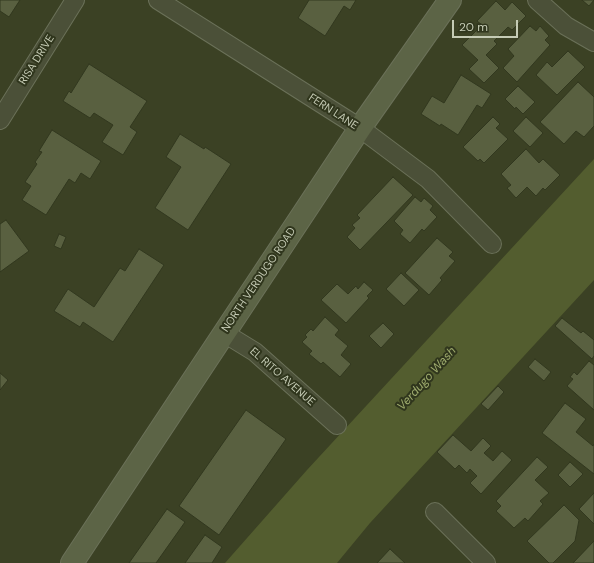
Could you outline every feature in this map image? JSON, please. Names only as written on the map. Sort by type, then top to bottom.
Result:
[{"type":"main road","name":"NORTH VERDUGO ROAD","points":[[72,563],[360,128],[450,0]]},
{"type":"street","name":"RISA DRIVE","points":[[0,120],[75,0]]},
{"type":"street","name":"FERN LANE","points":[[158,0],[360,128],[428,179],[492,244]]},
{"type":"street","points":[[537,0],[566,26],[594,42]]},
{"type":"street","name":"EL RITO AVENUE","points":[[224,333],[255,352],[337,425]]},
{"type":"street","points":[[435,512],[486,563]]},
{"type":"water","name":"Verdugo Wash","points":[[594,159],[594,280],[370,523],[337,563],[225,563],[307,470]]},
{"type":"building","points":[[0,0],[20,0],[9,17],[0,11]]},
{"type":"building","points":[[309,0],[356,0],[350,10],[344,6],[325,36],[298,18]]},
{"type":"building","points":[[582,0],[594,0],[589,6]]},
{"type":"building","points":[[496,1],[505,10],[512,2],[526,16],[512,30],[508,27],[494,41],[497,44],[486,55],[499,68],[484,83],[469,69],[478,60],[462,45],[482,25],[477,21]]},
{"type":"building","points":[[530,26],[536,31],[540,26],[549,36],[545,40],[550,45],[517,82],[503,68],[514,56],[508,49]]},
{"type":"building","points":[[568,51],[585,67],[557,95],[536,75],[547,62],[552,67]]},
{"type":"building","points":[[89,64],[147,101],[130,127],[137,132],[123,155],[102,142],[113,125],[94,113],[90,118],[63,101],[69,91],[71,93]]},
{"type":"building","points":[[461,75],[491,94],[482,108],[477,105],[458,135],[421,114],[432,96],[444,103]]},
{"type":"building","points":[[578,82],[594,97],[594,126],[584,137],[576,131],[564,144],[540,122]]},
{"type":"building","points":[[518,86],[535,102],[523,114],[516,107],[515,109],[505,99]]},
{"type":"building","points":[[493,117],[500,124],[496,128],[508,139],[484,163],[480,159],[478,161],[463,147]]},
{"type":"building","points":[[526,117],[543,133],[530,147],[513,131]]},
{"type":"building","points":[[52,130],[101,161],[90,179],[81,173],[75,183],[69,179],[46,215],[22,200],[31,186],[25,182],[37,164],[35,162],[42,152],[39,151]]},
{"type":"building","points":[[180,134],[204,149],[205,147],[231,164],[188,230],[155,208],[181,167],[166,157]]},
{"type":"building","points":[[526,149],[539,163],[543,159],[560,175],[545,190],[543,188],[536,196],[527,187],[516,198],[507,188],[511,185],[501,174]]},
{"type":"building","points":[[393,177],[413,195],[360,250],[347,237],[355,228],[352,225],[360,218],[357,215]]},
{"type":"building","points":[[415,197],[421,202],[424,198],[433,206],[430,210],[437,217],[424,231],[422,229],[410,243],[400,234],[403,230],[394,221]]},
{"type":"building","points":[[6,220],[29,251],[0,272],[0,224]]},
{"type":"building","points":[[59,234],[66,237],[61,249],[54,246]]},
{"type":"building","points":[[437,238],[453,252],[449,256],[455,261],[440,278],[442,280],[429,295],[405,273]]},
{"type":"building","points":[[139,249],[164,265],[113,342],[83,322],[80,327],[54,311],[68,289],[94,307],[120,268],[125,271]]},
{"type":"building","points":[[401,273],[419,290],[404,306],[386,289]]},
{"type":"building","points":[[364,282],[373,290],[367,296],[369,298],[346,323],[321,300],[337,284],[348,294],[356,286],[358,289]]},
{"type":"building","points":[[325,317],[339,330],[335,335],[348,346],[341,355],[351,364],[340,377],[323,362],[321,364],[309,354],[312,351],[302,342],[307,337],[305,335],[311,329],[313,331]]},
{"type":"building","points":[[562,318],[581,333],[583,331],[594,340],[594,356],[592,359],[555,326]]},
{"type":"building","points":[[383,323],[394,334],[381,348],[369,336]]},
{"type":"building","points":[[535,359],[551,372],[544,381],[528,367]]},
{"type":"building","points":[[589,361],[594,365],[594,410],[567,386],[573,379],[570,377],[574,372],[577,375]]},
{"type":"building","points":[[0,373],[8,380],[0,390]]},
{"type":"building","points":[[498,386],[504,392],[488,410],[481,404]]},
{"type":"building","points":[[565,403],[586,419],[576,432],[593,446],[594,444],[594,474],[542,433]]},
{"type":"building","points":[[246,410],[286,439],[219,535],[179,506]]},
{"type":"building","points":[[453,435],[471,451],[483,438],[491,446],[484,453],[493,461],[502,451],[512,460],[481,494],[470,483],[477,476],[470,469],[467,473],[459,465],[455,469],[437,452]]},
{"type":"building","points":[[537,457],[548,467],[535,480],[549,493],[540,501],[543,504],[528,521],[525,518],[514,528],[496,511],[501,506],[496,501]]},
{"type":"building","points":[[570,462],[583,474],[570,487],[558,475]]},
{"type":"building","points":[[594,493],[594,524],[579,509]]},
{"type":"building","points":[[564,505],[579,520],[575,541],[553,563],[549,563],[527,541]]},
{"type":"building","points":[[167,509],[185,522],[156,563],[129,563]]},
{"type":"building","points":[[205,535],[222,547],[212,563],[185,563]]},
{"type":"building","points":[[594,541],[594,563],[573,563]]},
{"type":"building","points":[[390,549],[405,563],[377,563]]}]
